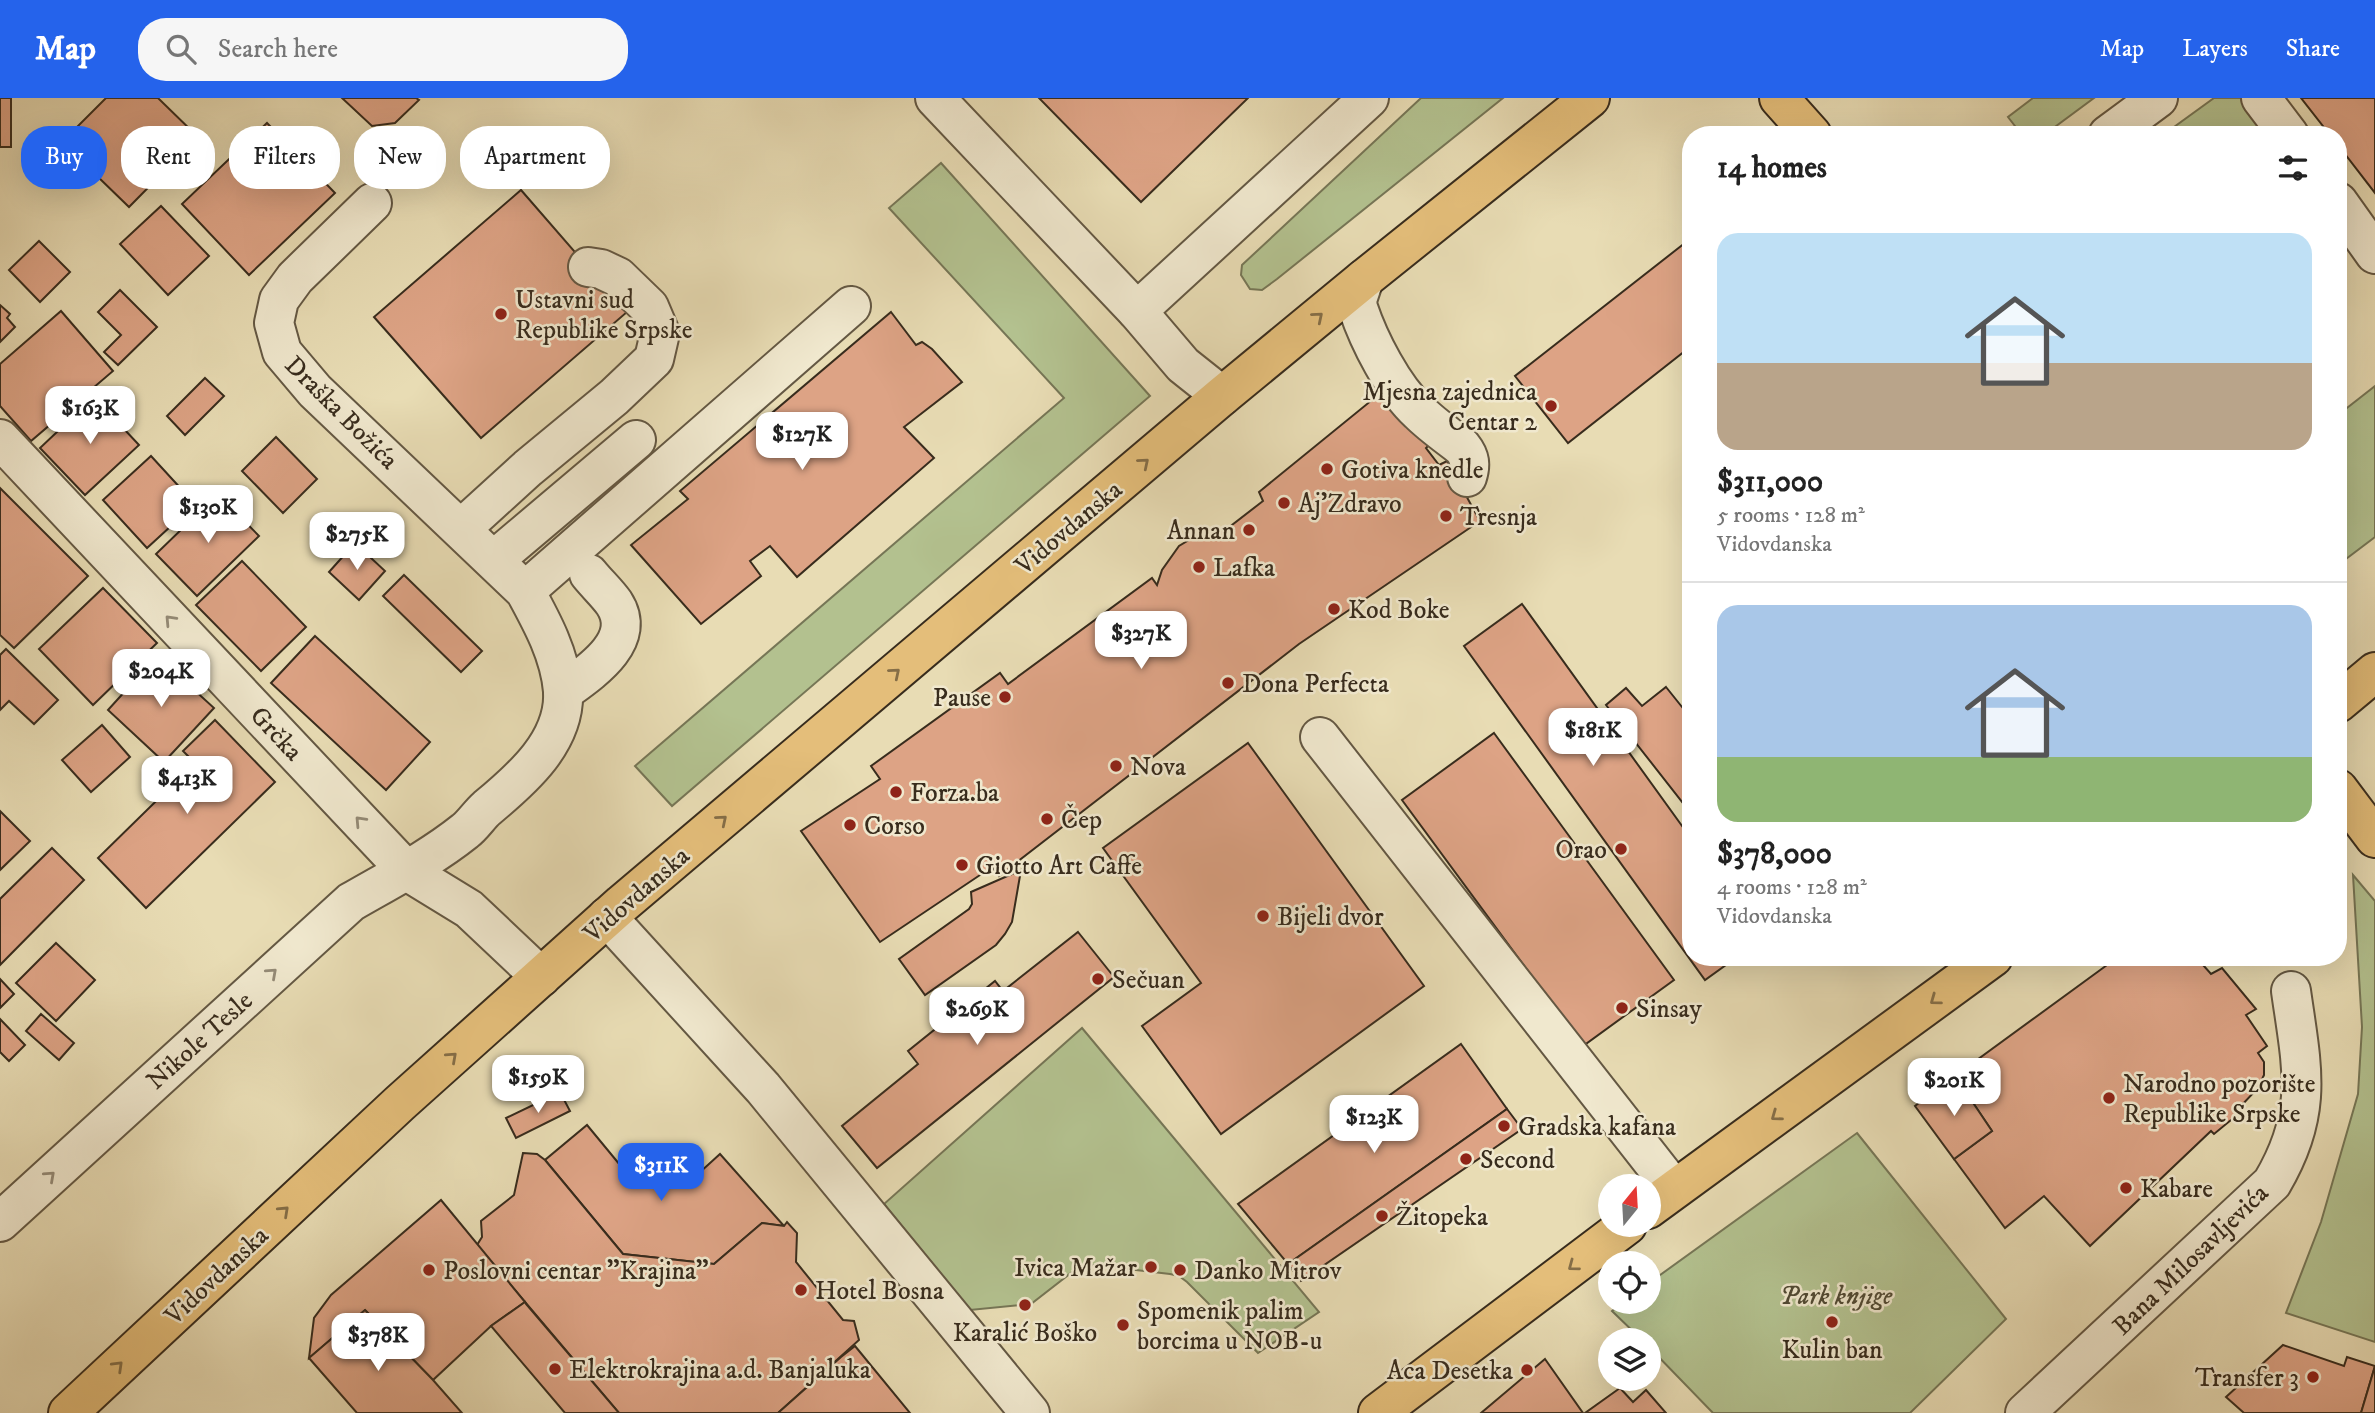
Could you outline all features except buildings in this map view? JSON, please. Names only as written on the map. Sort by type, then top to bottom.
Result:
[{"type":"main road","name":"Vidovdanska","points":[[68,1413],[400,1103],[607,917],[1222,396],[1590,98]]},
{"type":"main road","points":[[1779,98],[1804,126]]},
{"type":"main road","points":[[2347,695],[2375,673]]},
{"type":"main road","points":[[2347,801],[2375,838]]},
{"type":"main road","points":[[1661,1199],[1981,966]]},
{"type":"main road","points":[[1378,1413],[1611,1237]]},
{"type":"street","points":[[934,98],[1137,311],[1183,365],[1222,396]]},
{"type":"street","points":[[1137,311],[1369,98]]},
{"type":"street","points":[[2120,126],[2158,98]]},
{"type":"street","points":[[2261,98],[2282,126]]},
{"type":"street","name":"Draška Božića","points":[[372,203],[295,278],[279,300],[274,323],[282,352],[315,391],[525,591],[545,628],[563,692],[559,725],[541,755],[518,782],[466,830],[407,871]]},
{"type":"street","points":[[2347,215],[2375,254]]},
{"type":"street","points":[[461,529],[654,359],[660,333],[649,307],[618,277],[601,269],[588,267]]},
{"type":"street","points":[[1364,279],[1357,300],[1358,307],[1390,374],[1419,413],[1467,453],[1470,461],[1467,477]]},
{"type":"street","points":[[525,591],[851,306]]},
{"type":"street","name":"Grčka","points":[[0,439],[407,871],[469,909],[541,977]]},
{"type":"street","points":[[494,560],[636,440]]},
{"type":"street","points":[[563,692],[600,665],[618,639],[620,622],[615,605],[589,574]]},
{"type":"street","points":[[1320,737],[1643,1174]]},
{"type":"street","name":"Nikole Tesle","points":[[0,1222],[334,916],[351,902],[407,871]]},
{"type":"street","points":[[607,917],[762,1088],[1030,1413]]},
{"type":"street","name":"Bana Milosavljevića","points":[[2025,1413],[2272,1183],[2291,1144],[2302,1099],[2303,1074],[2291,991]]},
{"type":"green space","points":[[1421,98],[1503,98],[1277,279],[1262,290],[1250,289],[1241,275],[1242,265]]},
{"type":"green space","points":[[2033,98],[2094,98],[2056,126],[2015,126],[2008,117]]},
{"type":"green space","points":[[2214,98],[2241,98],[2261,126],[2175,126]]},
{"type":"green space","points":[[941,163],[1150,396],[672,806],[635,766],[1064,398],[889,208]]},
{"type":"green space","points":[[2375,386],[2375,537],[2347,558],[2347,408]]},
{"type":"green space","points":[[2353,875],[2375,901],[2375,1342],[2286,1313],[2321,1222],[2358,1094],[2362,1027]]},
{"type":"green space","points":[[1082,1028],[1319,1312],[1258,1353],[1179,1276],[1093,1265],[1071,1273],[1031,1304],[970,1310],[884,1204]]},
{"type":"green space","name":"Park knjige","points":[[1857,1133],[2006,1319],[1910,1413],[1713,1413],[1661,1359],[1661,1328],[1630,1328],[1615,1314],[1661,1314],[1661,1274]]},
{"type":"place","name":"Ustavni sud Republike Srpske","points":[[501,314]]},
{"type":"place","name":"Mjesna zajednica Centar 2","points":[[1551,406]]},
{"type":"place","name":"Gotiva knedle","points":[[1327,469]]},
{"type":"place","name":"Aj'Zdravo","points":[[1284,503]]},
{"type":"place","name":"Tresnja","points":[[1446,516]]},
{"type":"place","name":"Annan","points":[[1249,530]]},
{"type":"place","name":"Lafka","points":[[1199,567]]},
{"type":"place","name":"Kod Boke","points":[[1334,609]]},
{"type":"place","name":"Dona Perfecta","points":[[1228,683]]},
{"type":"place","name":"Pause","points":[[1005,697]]},
{"type":"place","name":"Nova","points":[[1116,766]]},
{"type":"place","name":"Forza.ba","points":[[896,792]]},
{"type":"place","name":"Čep","points":[[1047,819]]},
{"type":"place","name":"Corso","points":[[850,825]]},
{"type":"place","name":"Orao","points":[[1621,849]]},
{"type":"place","name":"Giotto Art Caffe","points":[[962,865]]},
{"type":"place","name":"Bijeli dvor","points":[[1263,916]]},
{"type":"place","name":"Sečuan","points":[[1098,979]]},
{"type":"place","name":"Sinsay","points":[[1622,1008]]},
{"type":"place","name":"Narodno pozorište Republike Srpske","points":[[2109,1098]]},
{"type":"place","name":"Gradska kafana","points":[[1504,1126]]},
{"type":"place","name":"Second","points":[[1466,1159]]},
{"type":"place","name":"Kabare","points":[[2126,1188]]},
{"type":"place","name":"Žitopeka","points":[[1382,1216]]},
{"type":"place","name":"Ivica Mažar","points":[[1151,1267]]},
{"type":"place","name":"Poslovni centar \"Krajina\"","points":[[429,1270]]},
{"type":"place","name":"Danko Mitrov","points":[[1180,1270]]},
{"type":"place","name":"Hotel Bosna","points":[[801,1290]]},
{"type":"place","name":"Karalić Boško","points":[[1025,1305]]},
{"type":"place","name":"Kulin ban","points":[[1832,1322]]},
{"type":"place","name":"Spomenik palim borcima u NOB-u","points":[[1123,1325]]},
{"type":"place","name":"Elektrokrajina a.d. Banjaluka","points":[[555,1369]]},
{"type":"place","name":"Aca Desetka","points":[[1527,1370]]},
{"type":"place","name":"Transfer 3","points":[[2313,1377]]}]
